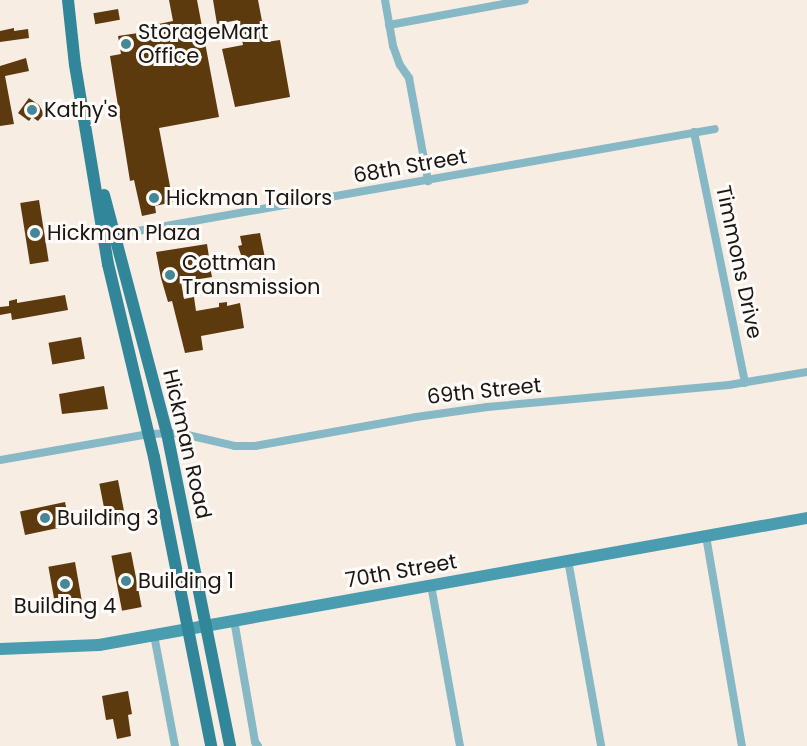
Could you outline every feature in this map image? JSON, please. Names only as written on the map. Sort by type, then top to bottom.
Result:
[{"type":"main road","name":"Hickman Road","points":[[59,0],[75,65],[211,746]]},
{"type":"main road","name":"Hickman Road","points":[[68,0],[75,65]]},
{"type":"main road","name":"Hickman Road","points":[[109,236],[166,433],[230,746]]},
{"type":"street","points":[[385,0],[400,65],[409,78],[429,181]]},
{"type":"street","points":[[389,25],[525,0]]},
{"type":"street","name":"68th Street","points":[[109,236],[714,129]]},
{"type":"street","name":"Timmons Drive","points":[[694,132],[745,382]]},
{"type":"street","name":"69th Street","points":[[0,460],[166,433],[179,433],[235,446],[255,446],[486,407],[745,382],[807,372]]},
{"type":"street","name":"70th Street","points":[[0,649],[99,645],[807,518]]},
{"type":"street","points":[[706,536],[742,746]]},
{"type":"street","points":[[568,560],[601,746]]},
{"type":"street","points":[[431,585],[460,746]]},
{"type":"street","points":[[234,620],[254,735],[258,746]]},
{"type":"street","points":[[154,635],[175,746]]},
{"type":"building","points":[[169,0],[197,0],[219,117],[159,128],[173,202],[155,206],[156,213],[142,216],[134,180],[130,181],[110,56],[121,54],[118,36],[145,32],[144,27],[173,21]]},
{"type":"building","points":[[213,0],[258,0],[266,42],[280,40],[290,97],[235,107],[222,49],[243,45],[238,20],[217,24]]},
{"type":"building","points":[[118,9],[120,20],[95,24],[93,13]]},
{"type":"building","points":[[14,28],[14,31],[28,29],[29,38],[0,42],[0,31]]},
{"type":"building","points":[[26,58],[29,71],[5,76],[14,124],[0,126],[0,66]]},
{"type":"building","name":"Kathy's","points":[[29,98],[39,105],[44,114],[38,121],[32,117],[29,121],[18,113]]},
{"type":"building","name":"Hickman Plaza","points":[[39,200],[49,261],[30,264],[20,203]]},
{"type":"building","points":[[260,233],[266,263],[245,267],[238,246],[242,245],[240,236]]},
{"type":"building","points":[[207,244],[209,257],[215,256],[217,266],[210,267],[212,277],[181,282],[184,299],[194,297],[196,311],[219,307],[219,303],[227,302],[227,306],[240,303],[244,328],[201,336],[203,350],[185,353],[172,301],[168,302],[161,278],[156,252]]},
{"type":"building","points":[[65,295],[68,310],[12,320],[11,313],[0,315],[0,307],[9,306],[9,301],[17,299],[17,303]]},
{"type":"building","points":[[81,337],[85,359],[52,364],[49,343]]},
{"type":"building","points":[[104,386],[108,409],[62,414],[59,394]]},
{"type":"building","points":[[118,480],[126,521],[107,525],[99,484]]},
{"type":"building","name":"Building 3","points":[[65,502],[70,525],[25,535],[20,512]]},
{"type":"building","name":"Building 1","points":[[131,552],[142,607],[122,611],[111,556]]},
{"type":"building","name":"Building 4","points":[[75,562],[82,600],[55,605],[48,567]]},
{"type":"building","points":[[128,691],[132,714],[128,715],[131,736],[117,739],[113,719],[106,720],[102,696]]},
{"type":"place","name":"StorageMart Office","points":[[126,44]]},
{"type":"place","name":"Kathy's","points":[[32,110]]},
{"type":"place","name":"Hickman Tailors","points":[[154,198]]},
{"type":"place","name":"Hickman Plaza","points":[[35,233]]},
{"type":"place","name":"Cottman Transmission","points":[[170,275]]},
{"type":"place","name":"Building 3","points":[[45,518]]},
{"type":"place","name":"Building 1","points":[[126,581]]},
{"type":"place","name":"Building 4","points":[[65,584]]}]
